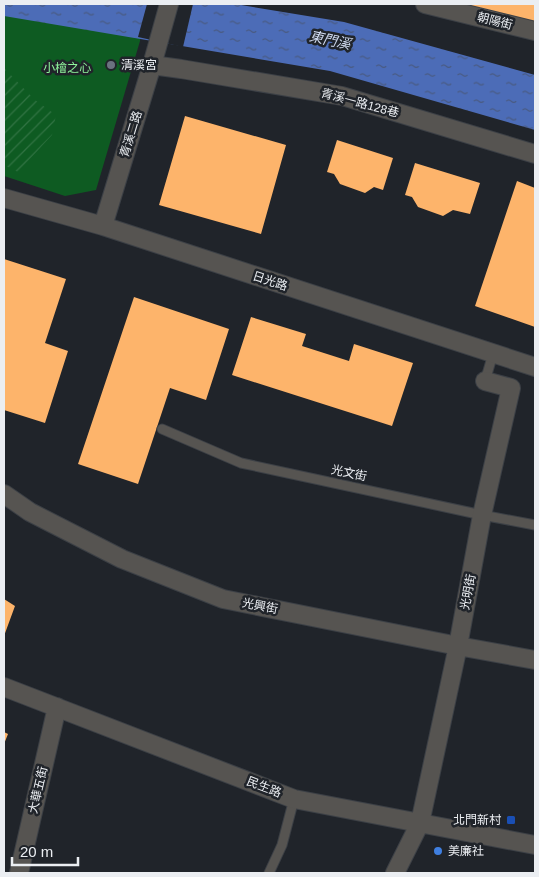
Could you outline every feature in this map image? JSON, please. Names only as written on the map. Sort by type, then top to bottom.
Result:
[{"type":"street","name":"青溪二路","points":[[103,226],[169,4]]},
{"type":"street","name":"朝陽街","points":[[425,4],[535,31]]},
{"type":"street","name":"青溪一路128巷","points":[[152,66],[181,69],[342,96],[535,154]]},
{"type":"street","name":"日光路","points":[[4,198],[103,226],[535,367]]},
{"type":"street","name":"光明街","points":[[395,873],[420,823],[458,646],[482,515],[511,388],[485,381]]},
{"type":"street","name":"光興街","points":[[4,494],[30,512],[122,559],[223,599],[535,660]]},
{"type":"street","name":"民生路","points":[[4,687],[294,799],[535,846]]},
{"type":"street","name":"大華五街","points":[[14,868],[57,707]]},
{"type":"lane","points":[[485,381],[493,354]]},
{"type":"lane","name":"光文街","points":[[162,429],[241,463],[482,515],[535,524]]},
{"type":"lane","points":[[269,873],[282,845],[294,799]]},
{"type":"green space","name":"小檜之心","points":[[4,4],[145,4],[140,41],[96,190],[65,196],[4,176]]},
{"type":"green space","points":[[4,68],[35,100],[56,115],[52,135],[18,172],[4,165]]},
{"type":"water","name":"東門溪","points":[[4,4],[235,4],[344,22],[535,75],[535,130],[330,71],[4,16]]},
{"type":"pier","points":[[147,4],[193,4],[183,47],[138,37]]},
{"type":"building","points":[[454,4],[535,4],[535,34]]},
{"type":"building","points":[[185,116],[286,145],[261,234],[159,205]]},
{"type":"building","points":[[337,140],[393,158],[383,190],[374,187],[365,193],[340,184],[334,174],[327,172]]},
{"type":"building","points":[[415,163],[480,183],[470,214],[453,210],[443,216],[418,207],[412,197],[405,195]]},
{"type":"building","points":[[517,181],[535,188],[535,327],[475,306]]},
{"type":"building","points":[[4,259],[66,279],[45,343],[68,351],[45,423],[4,410]]},
{"type":"building","points":[[134,297],[229,329],[206,400],[170,388],[138,484],[78,464]]},
{"type":"building","points":[[251,317],[306,334],[302,346],[349,361],[354,344],[413,363],[392,426],[232,375]]},
{"type":"building","points":[[4,599],[15,606],[4,636]]},
{"type":"building","points":[[4,732],[8,734],[4,744]]},
{"type":"place","name":"清溪宮","points":[[111,65]]},
{"type":"place","name":"北門新村","points":[[511,820]]},
{"type":"place","name":"美廉社","points":[[438,851]]}]
